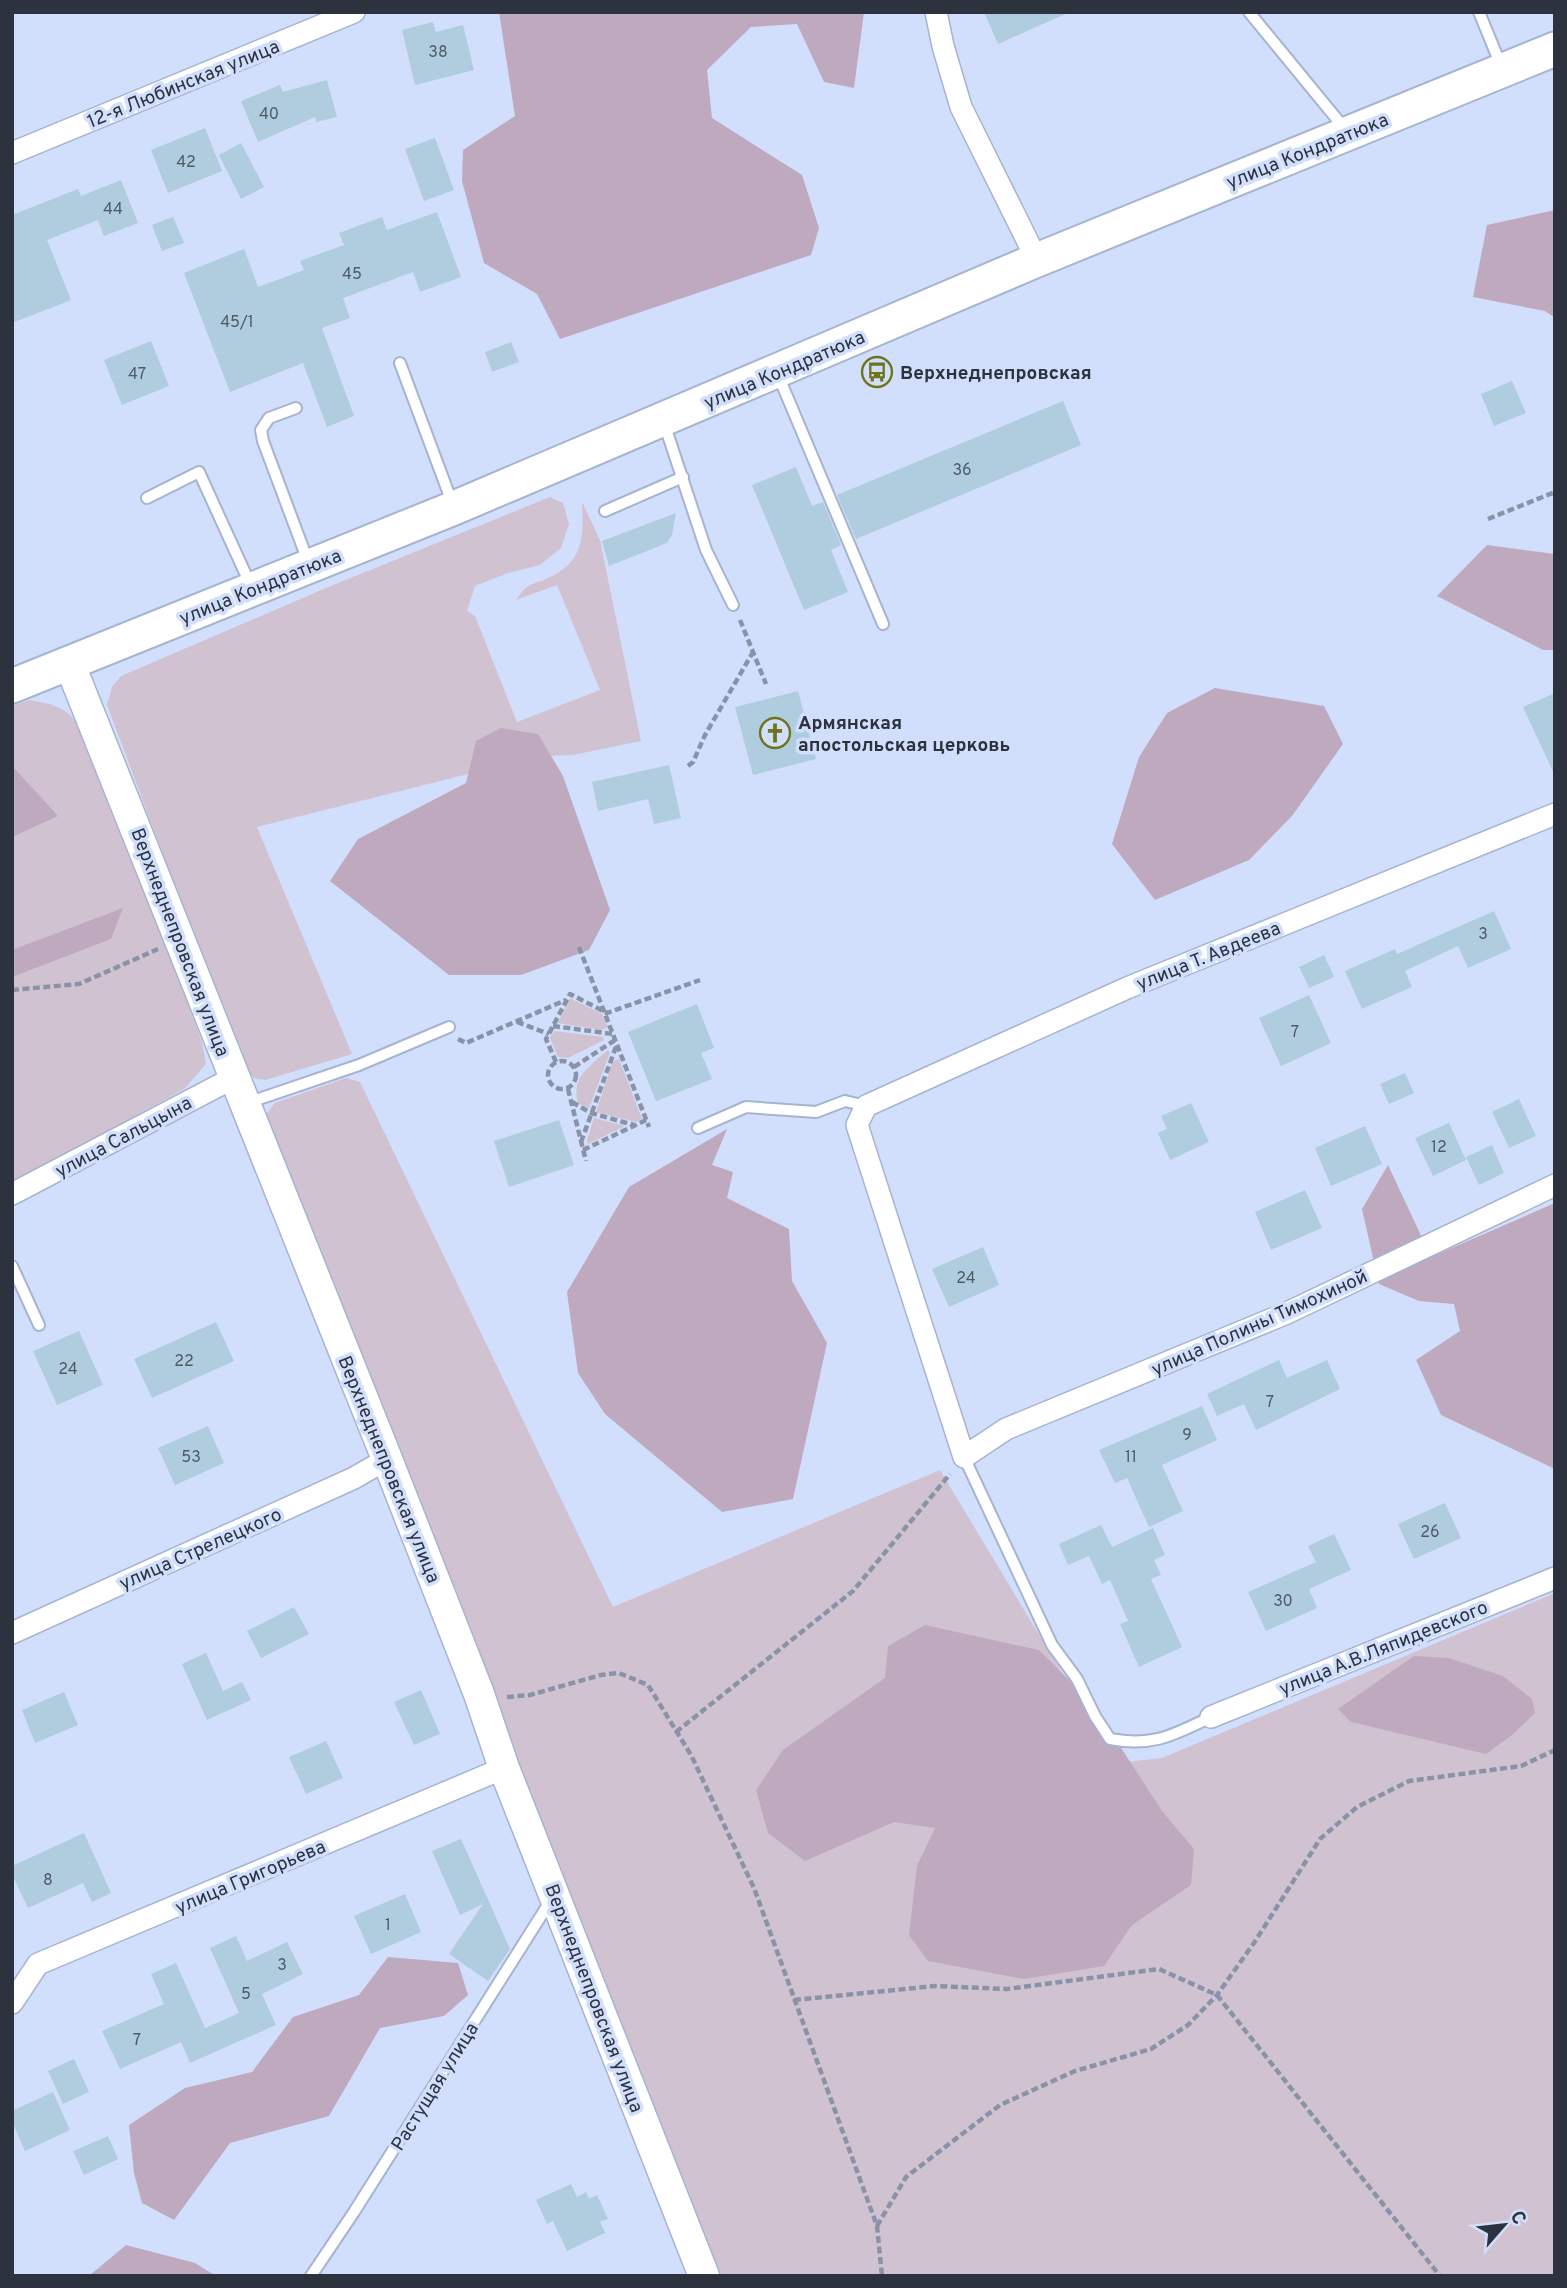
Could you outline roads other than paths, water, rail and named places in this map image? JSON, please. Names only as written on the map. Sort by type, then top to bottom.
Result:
[{"type":"main road","name":"улица Кондратюка","points":[[13,684],[70,664],[454,508],[777,373],[1037,260],[1555,49]]},
{"type":"street","name":"12-я Любинская улица","points":[[12,153],[354,12]]},
{"type":"street","points":[[936,12],[961,107],[1037,260]]},
{"type":"street","name":"Верхнеднепровская улица","points":[[70,664],[181,939],[238,1091],[387,1459],[479,1694],[504,1768],[704,2276]]},
{"type":"street","name":"улица Т. Авдеева","points":[[866,1106],[1127,988],[1555,814]]},
{"type":"street","name":"улица Сальцына","points":[[12,1194],[238,1091]]},
{"type":"street","points":[[866,1106],[857,1125],[864,1151],[964,1457]]},
{"type":"street","name":"улица Полины Тимохиной","points":[[964,1457],[1006,1429],[1287,1313],[1555,1185]]},
{"type":"street","name":"улица Стрелецкого","points":[[12,1633],[354,1478],[387,1459]]},
{"type":"street","name":"улица А.В.Ляпидевского","points":[[1211,1717],[1555,1578]]},
{"type":"street","name":"улица Григорьева","points":[[12,2003],[38,1964],[504,1768]]},
{"type":"lane","points":[[1249,12],[1348,133]]},
{"type":"lane","points":[[1479,12],[1503,71]]},
{"type":"lane","points":[[400,363],[454,508]]},
{"type":"lane","points":[[777,373],[883,624]]},
{"type":"lane","points":[[296,408],[269,418],[261,430],[310,566]]},
{"type":"lane","points":[[663,420],[706,550],[733,605]]},
{"type":"lane","points":[[146,498],[199,472],[253,589]]},
{"type":"lane","points":[[605,511],[683,477]]},
{"type":"lane","points":[[238,1091],[359,1065],[449,1027]]},
{"type":"lane","points":[[698,1128],[746,1107],[816,1112],[845,1101],[866,1106]]},
{"type":"lane","points":[[12,1266],[39,1325]]},
{"type":"lane","points":[[964,1457],[1052,1645],[1077,1679],[1110,1739],[1132,1743],[1167,1738],[1211,1717]]},
{"type":"lane","name":"Растущая улица","points":[[312,2276],[321,2270],[354,2212],[554,1895]]},
{"type":"place","name":"Верхнеднепровская","points":[[877,372]]},
{"type":"place","name":"Армянская апостольская церковь","points":[[775,733]]}]
